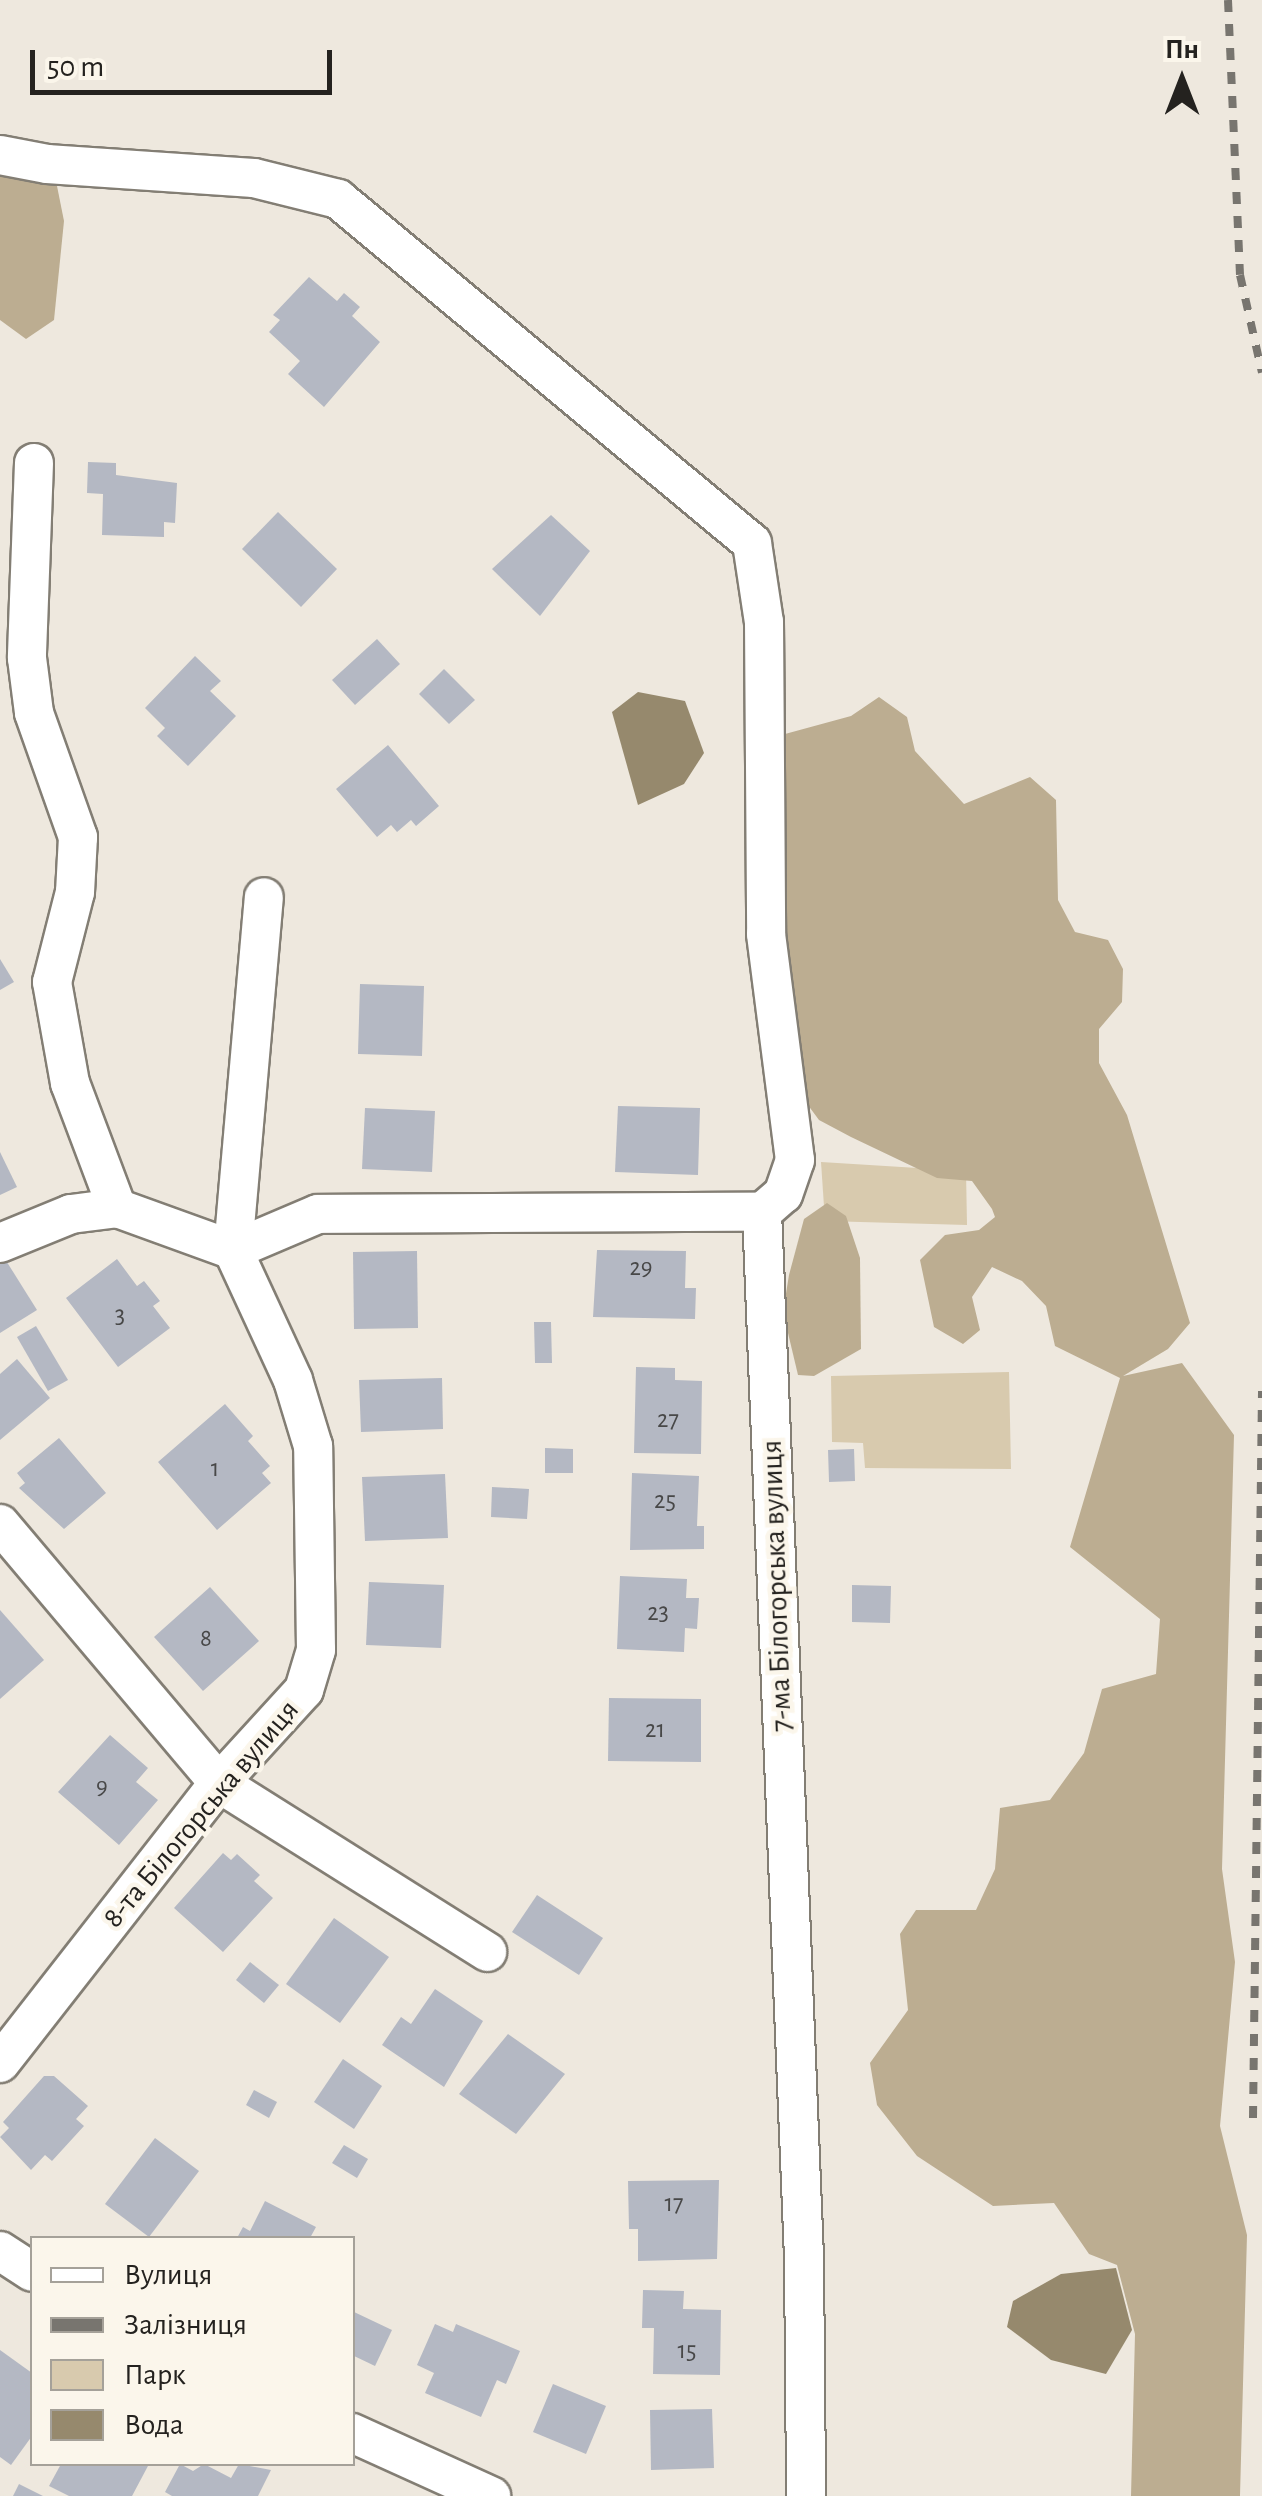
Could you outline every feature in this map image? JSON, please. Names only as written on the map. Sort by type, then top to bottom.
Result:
[{"type":"street","points":[[0,155],[254,178],[338,199],[752,543],[764,622],[766,934],[795,1160],[783,1194],[762,1212],[318,1214],[232,1250],[117,1208],[70,1214],[0,1243]]},
{"type":"street","points":[[34,463],[28,658],[34,713],[78,838],[75,892],[52,982],[70,1082],[117,1208]]},
{"type":"street","points":[[232,1250],[264,897]]},
{"type":"street","name":"7-ма Білогорська вулиця","points":[[762,1212],[804,2258],[806,2496]]},
{"type":"street","name":"8-та Білогорська вулиця","points":[[0,2063],[219,1783],[304,1690],[320,1600],[314,1446],[293,1380],[232,1250]]},
{"type":"street","points":[[0,1524],[219,1783],[487,1952]]},
{"type":"street","points":[[0,2251],[30,2271]]},
{"type":"street","points":[[355,2434],[491,2496]]},
{"type":"green space","points":[[821,1162],[966,1171],[967,1225],[825,1221]]},
{"type":"green space","points":[[1009,1372],[1011,1469],[865,1468],[863,1443],[832,1442],[831,1376]]},
{"type":"shaded area","points":[[0,142],[34,161],[57,186],[64,221],[54,320],[26,339],[0,320]]},
{"type":"shaded area","points":[[879,697],[907,717],[915,751],[964,804],[1030,777],[1056,800],[1058,900],[1075,932],[1108,940],[1123,969],[1122,1002],[1099,1029],[1099,1063],[1127,1115],[1190,1323],[1168,1349],[1123,1376],[1182,1363],[1234,1435],[1222,1869],[1235,1962],[1220,2126],[1247,2235],[1240,2496],[1131,2496],[1135,2334],[1117,2265],[1089,2254],[1054,2203],[993,2206],[917,2156],[877,2105],[870,2063],[908,2010],[900,1934],[916,1910],[976,1910],[995,1869],[1000,1808],[1050,1800],[1084,1753],[1102,1689],[1156,1674],[1160,1619],[1070,1547],[1120,1378],[1055,1346],[1046,1306],[1022,1281],[992,1267],[972,1297],[980,1330],[963,1344],[934,1327],[920,1260],[945,1235],[979,1230],[995,1217],[992,1209],[972,1181],[937,1178],[851,1137],[819,1120],[799,1093],[782,929],[785,734],[851,716]]},
{"type":"shaded area","points":[[827,1203],[846,1216],[860,1258],[861,1349],[814,1376],[798,1375],[783,1312],[789,1275],[804,1219]]},
{"type":"water","points":[[638,692],[685,701],[704,753],[684,784],[638,805],[612,712]]},
{"type":"water","points":[[1116,2268],[1132,2330],[1106,2374],[1051,2360],[1007,2327],[1013,2301],[1061,2274]]},
{"type":"building","points":[[309,277],[337,301],[344,293],[360,307],[352,316],[380,342],[324,407],[288,374],[300,361],[269,332],[280,320],[273,315]]},
{"type":"building","points":[[88,462],[116,463],[116,475],[177,483],[175,523],[164,522],[164,537],[102,535],[103,494],[87,493]]},
{"type":"building","points":[[278,512],[337,569],[301,607],[242,549]]},
{"type":"building","points":[[551,515],[590,551],[540,616],[492,569]]},
{"type":"building","points":[[377,639],[400,664],[355,705],[332,680]]},
{"type":"building","points":[[195,656],[221,681],[210,691],[236,716],[188,766],[157,736],[165,728],[145,708]]},
{"type":"building","points":[[444,669],[475,700],[449,724],[419,694]]},
{"type":"building","points":[[388,745],[439,806],[416,826],[411,820],[397,832],[391,825],[377,837],[336,789]]},
{"type":"building","points":[[0,959],[14,982],[0,990]]},
{"type":"building","points":[[360,984],[424,986],[422,1056],[358,1054]]},
{"type":"building","points":[[618,1106],[700,1108],[698,1175],[615,1172]]},
{"type":"building","points":[[365,1108],[435,1111],[432,1172],[362,1169]]},
{"type":"building","points":[[0,1152],[17,1187],[0,1195]]},
{"type":"building","points":[[597,1250],[686,1251],[685,1288],[696,1288],[695,1319],[593,1317]]},
{"type":"building","points":[[0,1251],[37,1310],[0,1333]]},
{"type":"building","points":[[417,1251],[418,1328],[354,1329],[353,1252]]},
{"type":"building","points":[[117,1259],[137,1286],[144,1281],[160,1301],[153,1306],[170,1328],[118,1367],[66,1298]]},
{"type":"building","points":[[534,1322],[551,1322],[552,1363],[535,1363]]},
{"type":"building","points":[[36,1326],[68,1380],[48,1391],[17,1337]]},
{"type":"building","points":[[17,1359],[50,1398],[0,1440],[0,1374]]},
{"type":"building","points":[[636,1367],[675,1368],[675,1380],[702,1381],[701,1454],[634,1453]]},
{"type":"building","points":[[442,1378],[443,1429],[361,1432],[359,1380]]},
{"type":"building","points":[[225,1404],[253,1436],[248,1441],[270,1466],[262,1473],[271,1483],[217,1530],[158,1462]]},
{"type":"building","points":[[59,1438],[106,1493],[64,1529],[19,1488],[25,1483],[17,1473]]},
{"type":"building","points":[[545,1448],[573,1449],[573,1473],[545,1473]]},
{"type":"building","points":[[854,1449],[855,1481],[829,1482],[828,1450]]},
{"type":"building","points":[[632,1473],[699,1476],[697,1526],[704,1526],[704,1549],[630,1550]]},
{"type":"building","points":[[445,1474],[448,1538],[365,1541],[362,1477]]},
{"type":"building","points":[[492,1487],[529,1489],[527,1519],[491,1517]]},
{"type":"building","points":[[620,1576],[687,1579],[686,1598],[699,1598],[697,1629],[685,1628],[684,1652],[617,1649]]},
{"type":"building","points":[[369,1582],[444,1585],[441,1648],[366,1645]]},
{"type":"building","points":[[852,1585],[891,1586],[890,1623],[852,1622]]},
{"type":"building","points":[[210,1587],[259,1641],[203,1691],[154,1637]]},
{"type":"building","points":[[0,1610],[44,1660],[0,1699]]},
{"type":"building","points":[[609,1698],[701,1699],[701,1762],[608,1761]]},
{"type":"building","points":[[110,1735],[148,1768],[136,1782],[158,1800],[119,1845],[58,1792]]},
{"type":"building","points":[[223,1853],[231,1860],[237,1854],[260,1875],[254,1881],[273,1898],[223,1952],[174,1908]]},
{"type":"building","points":[[537,1895],[603,1938],[579,1975],[512,1932]]},
{"type":"building","points":[[334,1918],[389,1957],[340,2023],[286,1984]]},
{"type":"building","points":[[250,1962],[279,1985],[264,2003],[236,1980]]},
{"type":"building","points":[[435,1989],[483,2021],[444,2087],[382,2045],[401,2017],[411,2024]]},
{"type":"building","points":[[508,2034],[565,2074],[516,2134],[459,2094]]},
{"type":"building","points":[[343,2059],[382,2086],[354,2129],[314,2102]]},
{"type":"building","points":[[44,2076],[54,2076],[88,2106],[76,2119],[84,2126],[52,2161],[45,2155],[31,2170],[0,2137],[9,2128],[3,2122]]},
{"type":"building","points":[[254,2090],[277,2102],[269,2118],[246,2105]]},
{"type":"building","points":[[155,2138],[199,2171],[150,2236],[105,2204]]},
{"type":"building","points":[[344,2145],[368,2159],[357,2178],[332,2163]]},
{"type":"building","points":[[719,2180],[717,2259],[638,2261],[638,2229],[629,2229],[628,2181]]},
{"type":"building","points":[[265,2201],[316,2227],[311,2236],[238,2236],[243,2227],[250,2231]]},
{"type":"building","points":[[643,2290],[684,2291],[683,2309],[721,2310],[720,2375],[653,2374],[654,2328],[642,2328]]},
{"type":"building","points":[[355,2312],[392,2330],[375,2366],[355,2356]]},
{"type":"building","points":[[435,2324],[453,2332],[456,2324],[520,2351],[506,2384],[497,2380],[481,2417],[425,2393],[434,2373],[417,2365]]},
{"type":"building","points":[[0,2350],[30,2372],[30,2439],[11,2465],[0,2457]]},
{"type":"building","points":[[553,2384],[606,2406],[586,2454],[533,2432]]},
{"type":"building","points":[[712,2409],[714,2468],[651,2470],[650,2410]]},
{"type":"building","points":[[60,2466],[148,2466],[132,2496],[69,2496],[49,2486]]},
{"type":"building","points":[[179,2466],[193,2471],[208,2466],[231,2478],[238,2466],[271,2470],[258,2496],[172,2496],[165,2492]]},
{"type":"building","points":[[19,2484],[43,2496],[13,2496]]},
{"type":"railway","points":[[1228,0],[1240,275],[1262,373]]},
{"type":"railway","points":[[1253,2118],[1262,1391]]}]
